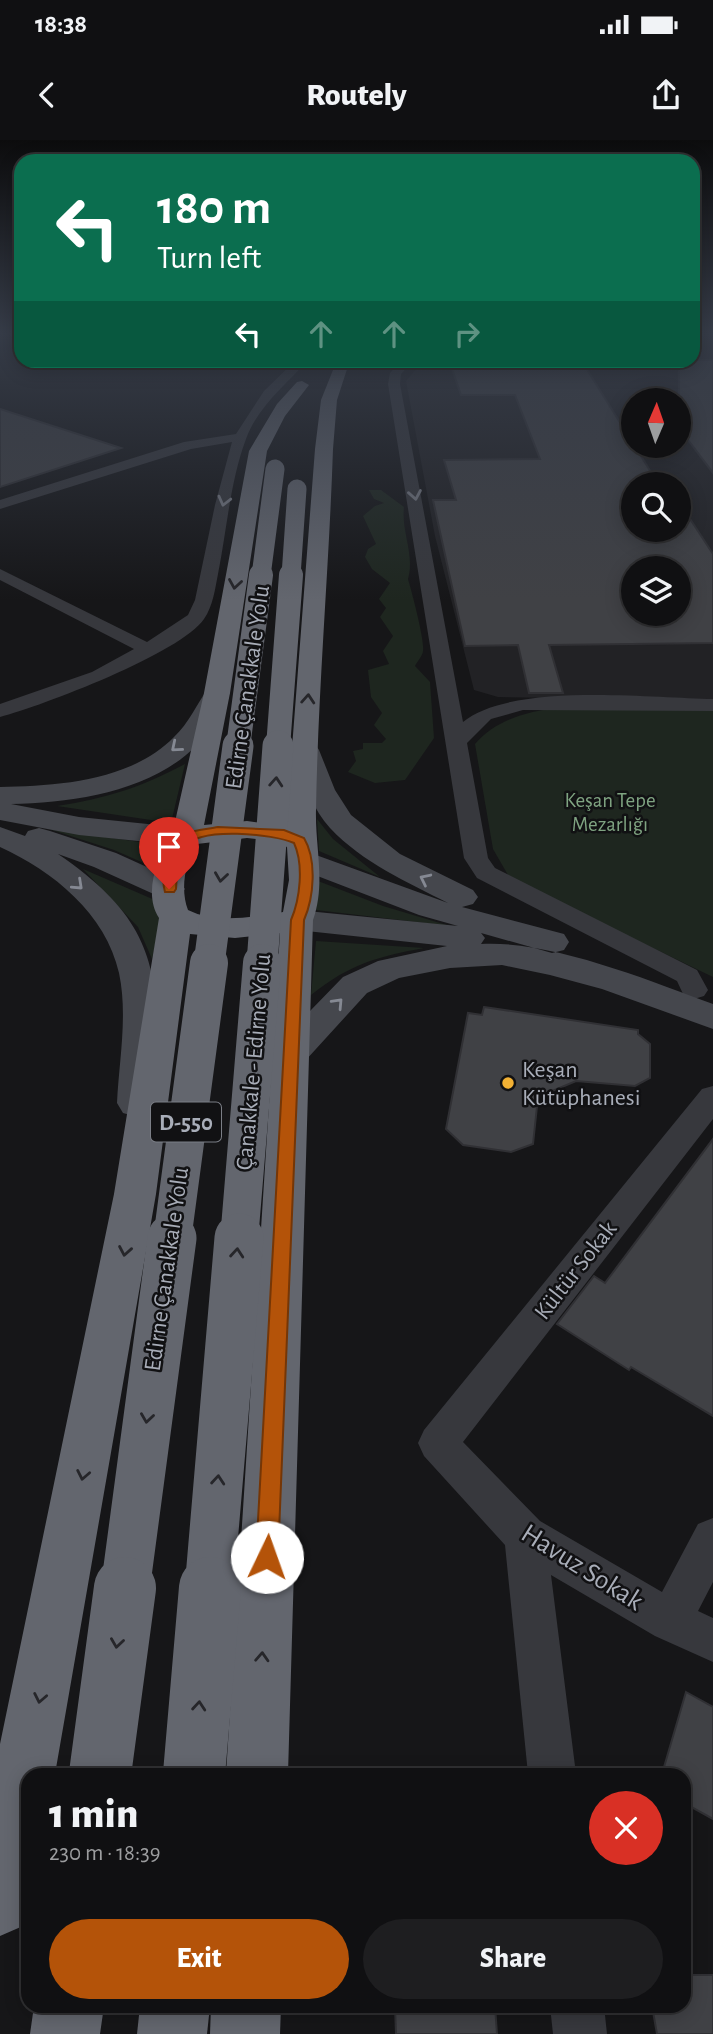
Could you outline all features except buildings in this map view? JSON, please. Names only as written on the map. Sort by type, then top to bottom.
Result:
[{"type":"highway","points":[[26,1768],[135,1194],[173,903],[172,864],[179,846],[187,837],[217,693],[258,451],[271,423]]},
{"type":"highway","name":"Edirne Çanakkale Yolu","points":[[101,1768],[287,469],[284,423]]},
{"type":"highway","points":[[257,1768],[297,920],[303,906],[304,750],[327,423]]},
{"type":"highway","name":"Çanakkale - Edirne Yolu","points":[[195,1768],[268,890],[287,469]]},
{"type":"highway","points":[[187,837],[234,830],[284,834],[302,850]]},
{"type":"highway","points":[[173,903],[203,925],[258,928],[297,920]]},
{"type":"highway","points":[[0,1903],[21,1793]]},
{"type":"highway","points":[[65,2034],[68,2013]]},
{"type":"highway","points":[[172,2034],[174,2013]]},
{"type":"highway","points":[[245,2034],[246,2013]]},
{"type":"main road","points":[[0,796],[57,793],[127,775],[151,764],[174,751],[192,734],[217,693]]},
{"type":"main road","points":[[304,750],[321,790],[340,821],[389,861],[510,921],[563,956]]},
{"type":"main road","points":[[0,811],[79,826],[187,837]]},
{"type":"main road","points":[[0,825],[105,860],[173,903]]},
{"type":"main road","points":[[0,836],[45,857],[74,880],[116,927],[130,953],[138,989],[135,1194]]},
{"type":"main road","points":[[302,850],[430,908],[563,956],[613,980],[706,1002]]},
{"type":"main road","points":[[297,920],[475,939],[563,956]]},
{"type":"main road","points":[[292,1052],[355,985],[390,969],[432,959],[478,955],[563,956]]},
{"type":"street","points":[[0,711],[99,676],[189,624],[199,612],[240,437],[249,423]]},
{"type":"street","points":[[401,423],[474,853],[486,873],[688,975],[706,1002]]},
{"type":"street","points":[[0,505],[189,445],[240,437]]},
{"type":"street","points":[[0,574],[147,649]]},
{"type":"street","points":[[457,742],[467,729],[484,715],[521,704],[553,702],[713,705]]},
{"type":"street","name":"Kültür Sokak","points":[[438,1443],[713,1097]]},
{"type":"street","name":"Havuz Sokak","points":[[438,1443],[525,1536],[670,1620],[713,1640]]},
{"type":"street","points":[[525,1536],[551,1768]]},
{"type":"street","points":[[670,1620],[713,1539]]},
{"type":"street","points":[[578,2013],[580,2034]]},
{"type":"shaded area","points":[[414,423],[621,423],[621,458],[691,458],[691,423],[713,423],[713,700],[498,697],[474,690],[435,536]]},
{"type":"green space","points":[[369,490],[381,490],[404,507],[410,561],[408,579],[423,645],[422,654],[415,666],[430,682],[434,738],[405,780],[375,783],[348,772],[356,761],[353,751],[363,749],[363,743],[382,743],[386,739],[374,725],[382,713],[371,697],[368,670],[389,664],[383,651],[393,636],[380,617],[386,608],[379,599],[390,583],[372,569],[365,557],[368,549],[376,544],[363,516],[375,506],[384,503],[374,499]]},
{"type":"green space","name":"Keşan Tepe Mezarlığı","points":[[558,708],[713,710],[713,977],[541,894],[508,875],[493,849],[475,744],[492,729],[513,718]]},
{"type":"green space","points":[[185,764],[171,823],[57,806],[123,791]]},
{"type":"green space","points":[[317,819],[333,839],[380,877],[319,851]]},
{"type":"green space","points":[[49,829],[168,846],[162,871],[114,850]]},
{"type":"green space","points":[[83,869],[164,904],[152,959],[138,927]]},
{"type":"green space","points":[[318,881],[383,906],[450,926],[316,910]]},
{"type":"green space","points":[[316,941],[424,948],[364,963],[338,976],[311,995]]},
{"type":"place","name":"Keşan Kütüphanesi","points":[[508,1083]]},
{"type":"route","points":[[169,889],[172,864],[179,846],[187,837],[218,831],[262,831],[284,834],[300,841],[303,848],[303,906],[297,920],[267,1557]]}]
